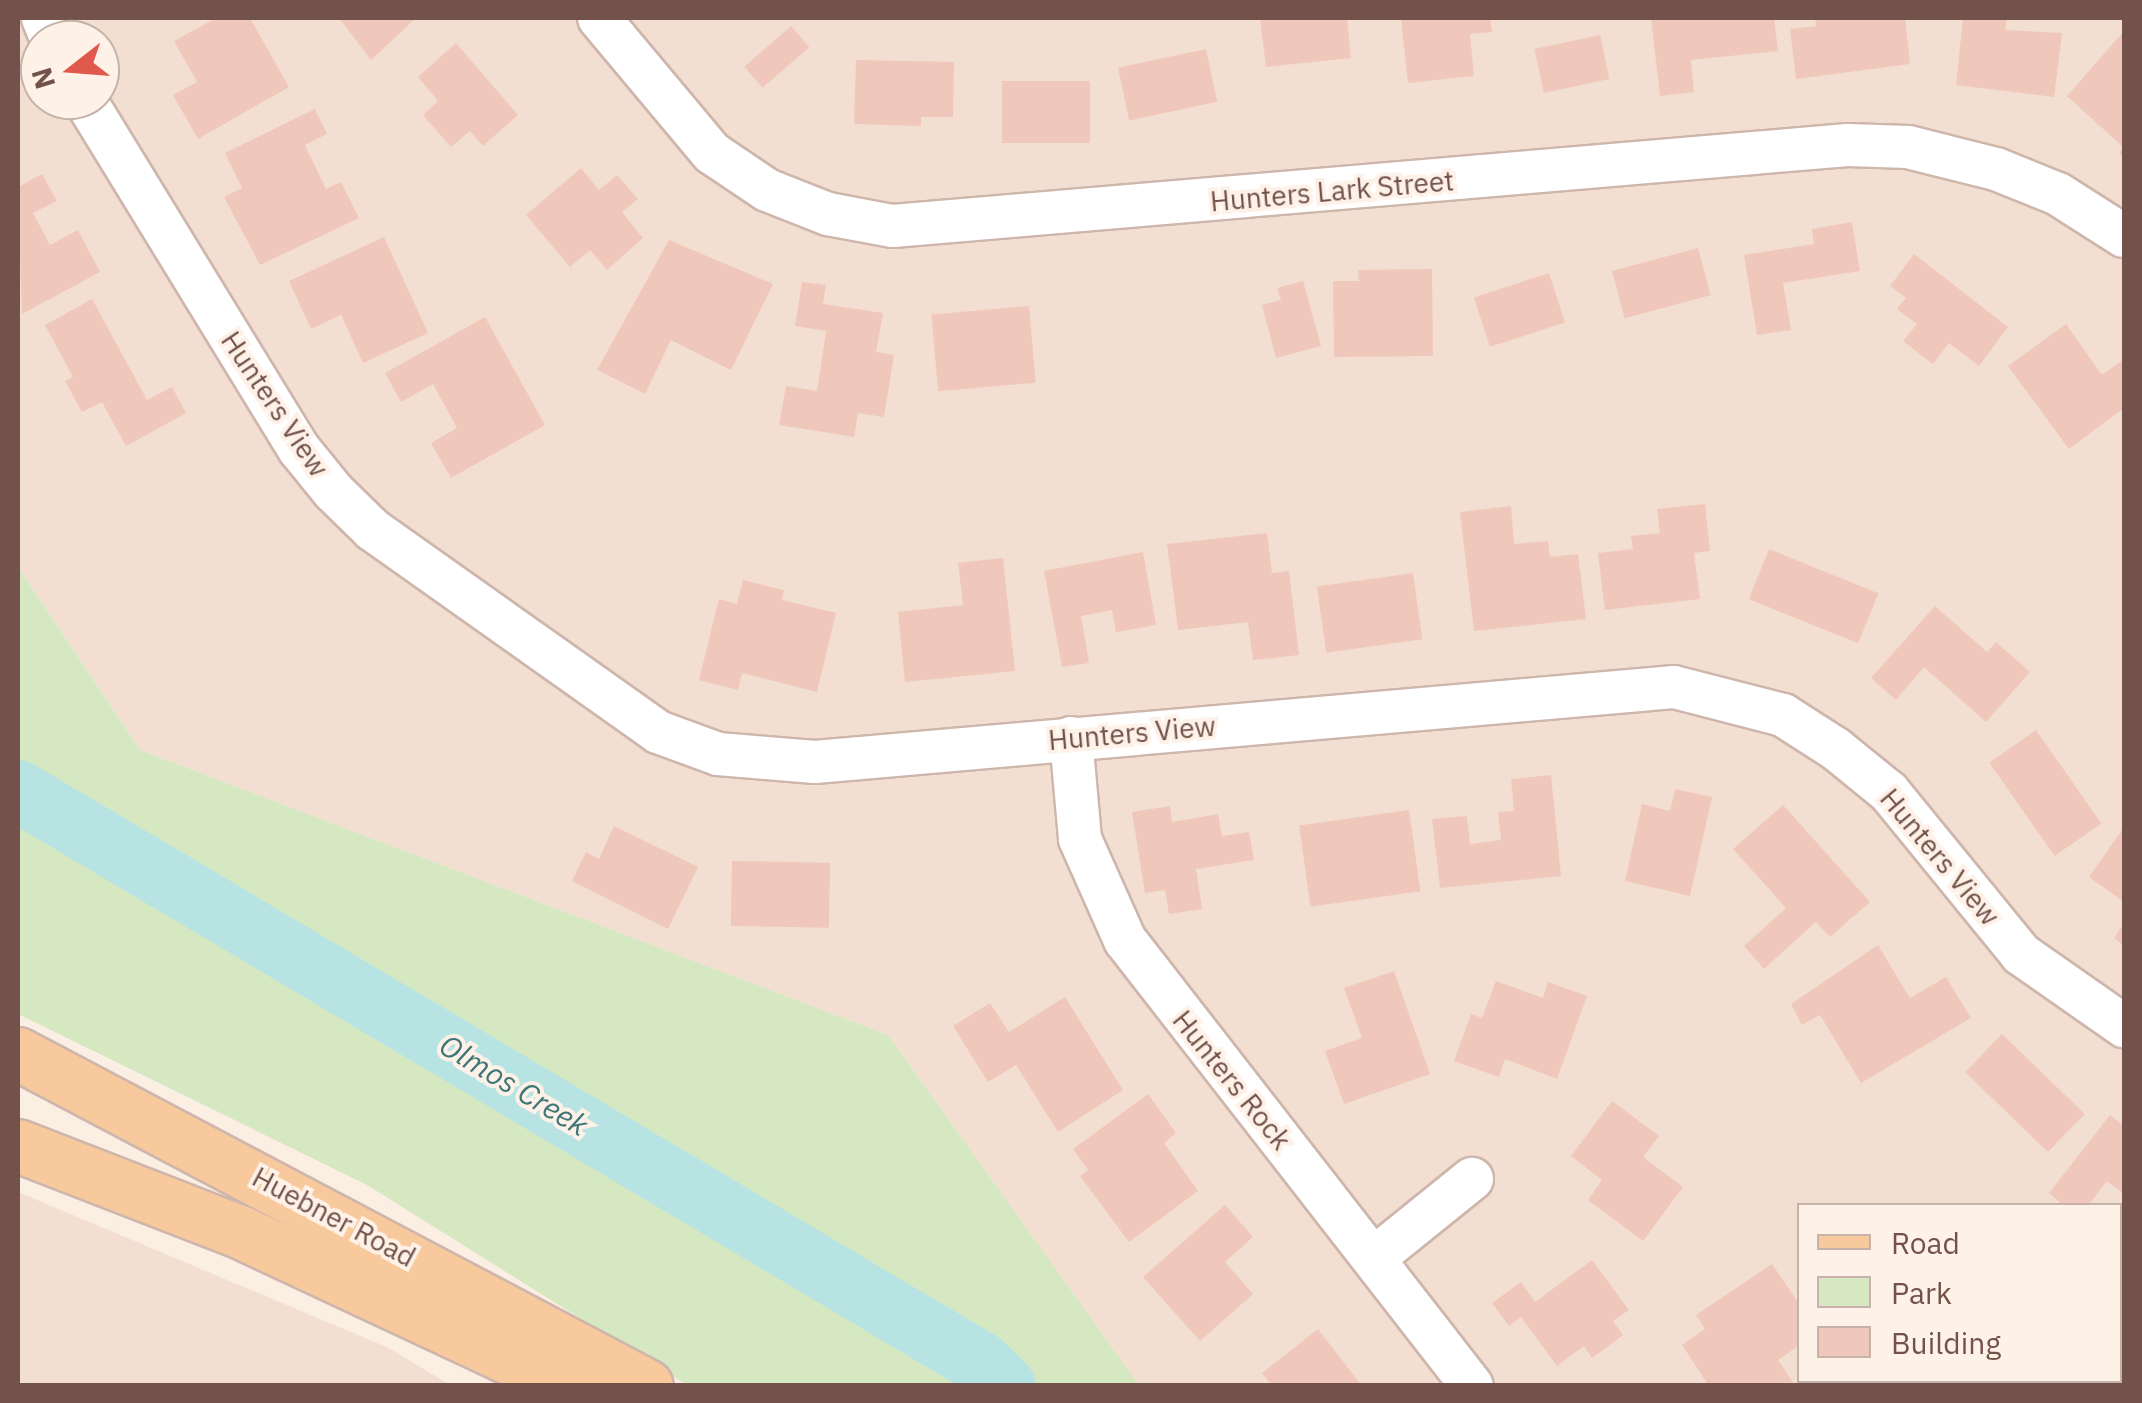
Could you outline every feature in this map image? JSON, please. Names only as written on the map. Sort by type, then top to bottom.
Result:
[{"type":"main road","name":"Huebner Road","points":[[18,1054],[647,1386]]},
{"type":"main road","name":"Huebner Road","points":[[18,1146],[242,1233],[568,1386]]},
{"type":"street","name":"Hunters Lark Street","points":[[599,18],[712,152],[767,190],[828,214],[893,226],[1848,144],[1908,147],[1996,169],[2058,194],[2124,236]]},
{"type":"street","name":"Hunters View","points":[[96,120],[299,449],[374,530],[658,732],[718,754],[782,762],[1640,687],[1730,699],[1782,715],[1876,782],[2021,954],[2124,1026]]},
{"type":"street","name":"Hunters Rock","points":[[1071,738],[1080,839],[1124,940],[1472,1386]]},
{"type":"street","points":[[1374,1258],[1472,1179]]},
{"type":"shaded area","points":[[18,18],[2124,18],[2124,1385],[1139,1385],[888,1035],[140,750],[18,567]]},
{"type":"shaded area","points":[[18,1192],[389,1348],[450,1385],[18,1385]]},
{"type":"green space","points":[[18,567],[140,750],[888,1035],[1139,1385],[687,1385],[367,1185],[18,1014]]},
{"type":"building","points":[[216,18],[250,18],[289,87],[198,139],[173,95],[197,82],[174,41]]},
{"type":"building","points":[[339,18],[416,18],[371,60]]},
{"type":"building","points":[[1347,18],[1351,58],[1266,67],[1260,19]]},
{"type":"building","points":[[1401,18],[1490,18],[1492,32],[1470,34],[1474,76],[1408,83]]},
{"type":"building","points":[[1651,18],[1774,18],[1778,51],[1691,60],[1694,92],[1660,96]]},
{"type":"building","points":[[1815,18],[1905,18],[1910,64],[1796,79],[1790,29],[1816,26]]},
{"type":"building","points":[[1963,18],[2007,18],[2005,30],[2062,33],[2054,97],[1956,85]]},
{"type":"building","points":[[791,26],[809,47],[763,88],[744,67]]},
{"type":"building","points":[[2124,31],[2124,158],[2119,153],[2123,147],[2067,96]]},
{"type":"building","points":[[1600,35],[1609,79],[1544,93],[1534,49]]},
{"type":"building","points":[[456,43],[518,115],[483,146],[470,131],[451,147],[423,115],[438,101],[418,77]]},
{"type":"building","points":[[1206,49],[1217,102],[1129,121],[1118,68]]},
{"type":"building","points":[[856,60],[954,62],[953,117],[921,117],[921,126],[854,124]]},
{"type":"building","points":[[1002,81],[1090,81],[1090,143],[1002,143]]},
{"type":"building","points":[[315,109],[327,134],[305,145],[326,189],[341,182],[359,218],[260,265],[224,197],[242,188],[225,153]]},
{"type":"building","points":[[581,168],[599,190],[617,175],[638,199],[622,212],[643,238],[607,270],[590,250],[570,267],[526,215]]},
{"type":"building","points":[[42,174],[57,201],[33,213],[50,245],[78,230],[100,272],[22,314],[18,187]]},
{"type":"building","points":[[1852,222],[1860,271],[1783,283],[1791,330],[1757,335],[1744,255],[1814,244],[1812,229]]},
{"type":"building","points":[[384,237],[428,333],[363,363],[341,315],[311,329],[289,281]]},
{"type":"building","points":[[669,240],[773,284],[731,370],[671,340],[645,394],[597,370]]},
{"type":"building","points":[[1698,248],[1711,295],[1625,318],[1612,271]]},
{"type":"building","points":[[1914,254],[2008,327],[1979,366],[1949,343],[1933,364],[1903,341],[1917,324],[1897,309],[1906,298],[1890,286]]},
{"type":"building","points":[[1432,269],[1433,356],[1334,357],[1333,281],[1359,281],[1358,270]]},
{"type":"building","points":[[1549,273],[1565,322],[1490,347],[1474,297]]},
{"type":"building","points":[[1303,281],[1321,346],[1276,358],[1262,305],[1281,300],[1277,288]]},
{"type":"building","points":[[802,282],[826,285],[823,304],[883,313],[876,352],[894,355],[884,417],[858,413],[854,437],[779,425],[786,386],[817,391],[826,331],[795,326]]},
{"type":"building","points":[[92,299],[147,400],[172,387],[186,413],[126,446],[102,402],[82,412],[65,381],[73,377],[45,325]]},
{"type":"building","points":[[1029,306],[1036,383],[938,391],[931,315]]},
{"type":"building","points":[[485,317],[545,425],[451,478],[431,443],[457,428],[433,384],[401,402],[385,373]]},
{"type":"building","points":[[2066,324],[2102,375],[2124,359],[2124,408],[2069,449],[2008,366]]},
{"type":"building","points":[[1705,504],[1710,551],[1694,553],[1700,599],[1605,610],[1598,553],[1633,549],[1631,536],[1660,533],[1657,509]]},
{"type":"building","points":[[1511,506],[1514,544],[1548,541],[1550,557],[1578,554],[1586,619],[1474,631],[1460,512]]},
{"type":"building","points":[[1267,533],[1272,573],[1289,571],[1299,655],[1253,660],[1248,622],[1178,630],[1167,544]]},
{"type":"building","points":[[1769,549],[1878,593],[1858,643],[1749,599]]},
{"type":"building","points":[[1143,552],[1156,625],[1116,632],[1112,610],[1081,616],[1089,663],[1062,667],[1044,571]]},
{"type":"building","points":[[1003,558],[1015,671],[905,682],[898,612],[963,605],[958,563]]},
{"type":"building","points":[[1413,573],[1422,639],[1326,653],[1317,586]]},
{"type":"building","points":[[743,580],[784,590],[782,600],[836,613],[817,692],[742,673],[738,690],[699,680],[719,599],[737,604]]},
{"type":"building","points":[[1935,606],[1987,652],[1996,642],[2030,672],[1986,722],[1924,667],[1896,700],[1871,678]]},
{"type":"building","points":[[2036,730],[2101,823],[2055,856],[1989,763]]},
{"type":"building","points":[[1551,775],[1561,876],[1440,888],[1432,819],[1467,816],[1470,844],[1501,840],[1498,812],[1514,811],[1511,779]]},
{"type":"building","points":[[1675,789],[1712,797],[1690,896],[1625,881],[1642,804],[1670,811]]},
{"type":"building","points":[[1783,805],[1870,902],[1830,937],[1816,922],[1764,969],[1744,946],[1786,908],[1733,849]]},
{"type":"building","points":[[1170,806],[1172,822],[1218,814],[1222,836],[1249,832],[1254,860],[1196,869],[1202,909],[1169,914],[1165,890],[1145,893],[1132,812]]},
{"type":"building","points":[[1409,810],[1420,891],[1310,907],[1299,825]]},
{"type":"building","points":[[614,826],[698,867],[668,929],[572,881],[586,852],[599,859]]},
{"type":"building","points":[[2124,827],[2124,902],[2089,877]]},
{"type":"building","points":[[732,861],[830,863],[829,928],[731,926]]},
{"type":"building","points":[[2124,923],[2124,946],[2114,938]]},
{"type":"building","points":[[1878,945],[1910,998],[1946,977],[1971,1018],[1861,1083],[1820,1015],[1802,1025],[1791,1004]]},
{"type":"building","points":[[1394,971],[1430,1074],[1344,1104],[1325,1051],[1362,1038],[1344,988]]},
{"type":"building","points":[[1496,981],[1543,998],[1548,982],[1587,996],[1557,1079],[1505,1059],[1499,1077],[1454,1061],[1471,1014],[1482,1018]]},
{"type":"building","points":[[1065,997],[1123,1090],[1058,1132],[1016,1065],[988,1082],[953,1026],[990,1003],[1009,1032]]},
{"type":"building","points":[[2002,1034],[2085,1114],[2048,1152],[1965,1072]]},
{"type":"building","points":[[1148,1094],[1176,1133],[1164,1143],[1198,1191],[1129,1242],[1080,1176],[1088,1170],[1073,1149]]},
{"type":"building","points":[[1612,1101],[1659,1136],[1643,1157],[1683,1187],[1643,1241],[1588,1200],[1602,1180],[1571,1156]]},
{"type":"building","points":[[2110,1115],[2124,1126],[2124,1194],[2107,1181],[2090,1203],[2061,1203],[2049,1193]]},
{"type":"building","points":[[1225,1205],[1253,1237],[1225,1262],[1253,1294],[1200,1341],[1143,1277]]},
{"type":"building","points":[[1592,1260],[1629,1310],[1613,1321],[1623,1335],[1592,1358],[1584,1346],[1557,1366],[1521,1317],[1509,1326],[1492,1303],[1521,1282],[1535,1302]]},
{"type":"building","points":[[1772,1264],[1797,1301],[1797,1347],[1778,1360],[1794,1384],[1709,1386],[1682,1345],[1705,1329],[1696,1315]]},
{"type":"building","points":[[1318,1329],[1362,1386],[1272,1386],[1262,1373]]},
{"type":"building","points":[[2040,1383],[2098,1383],[2094,1386]]},
{"type":"waterway","name":"Olmos Creek","points":[[18,791],[981,1363],[1005,1386]]}]
